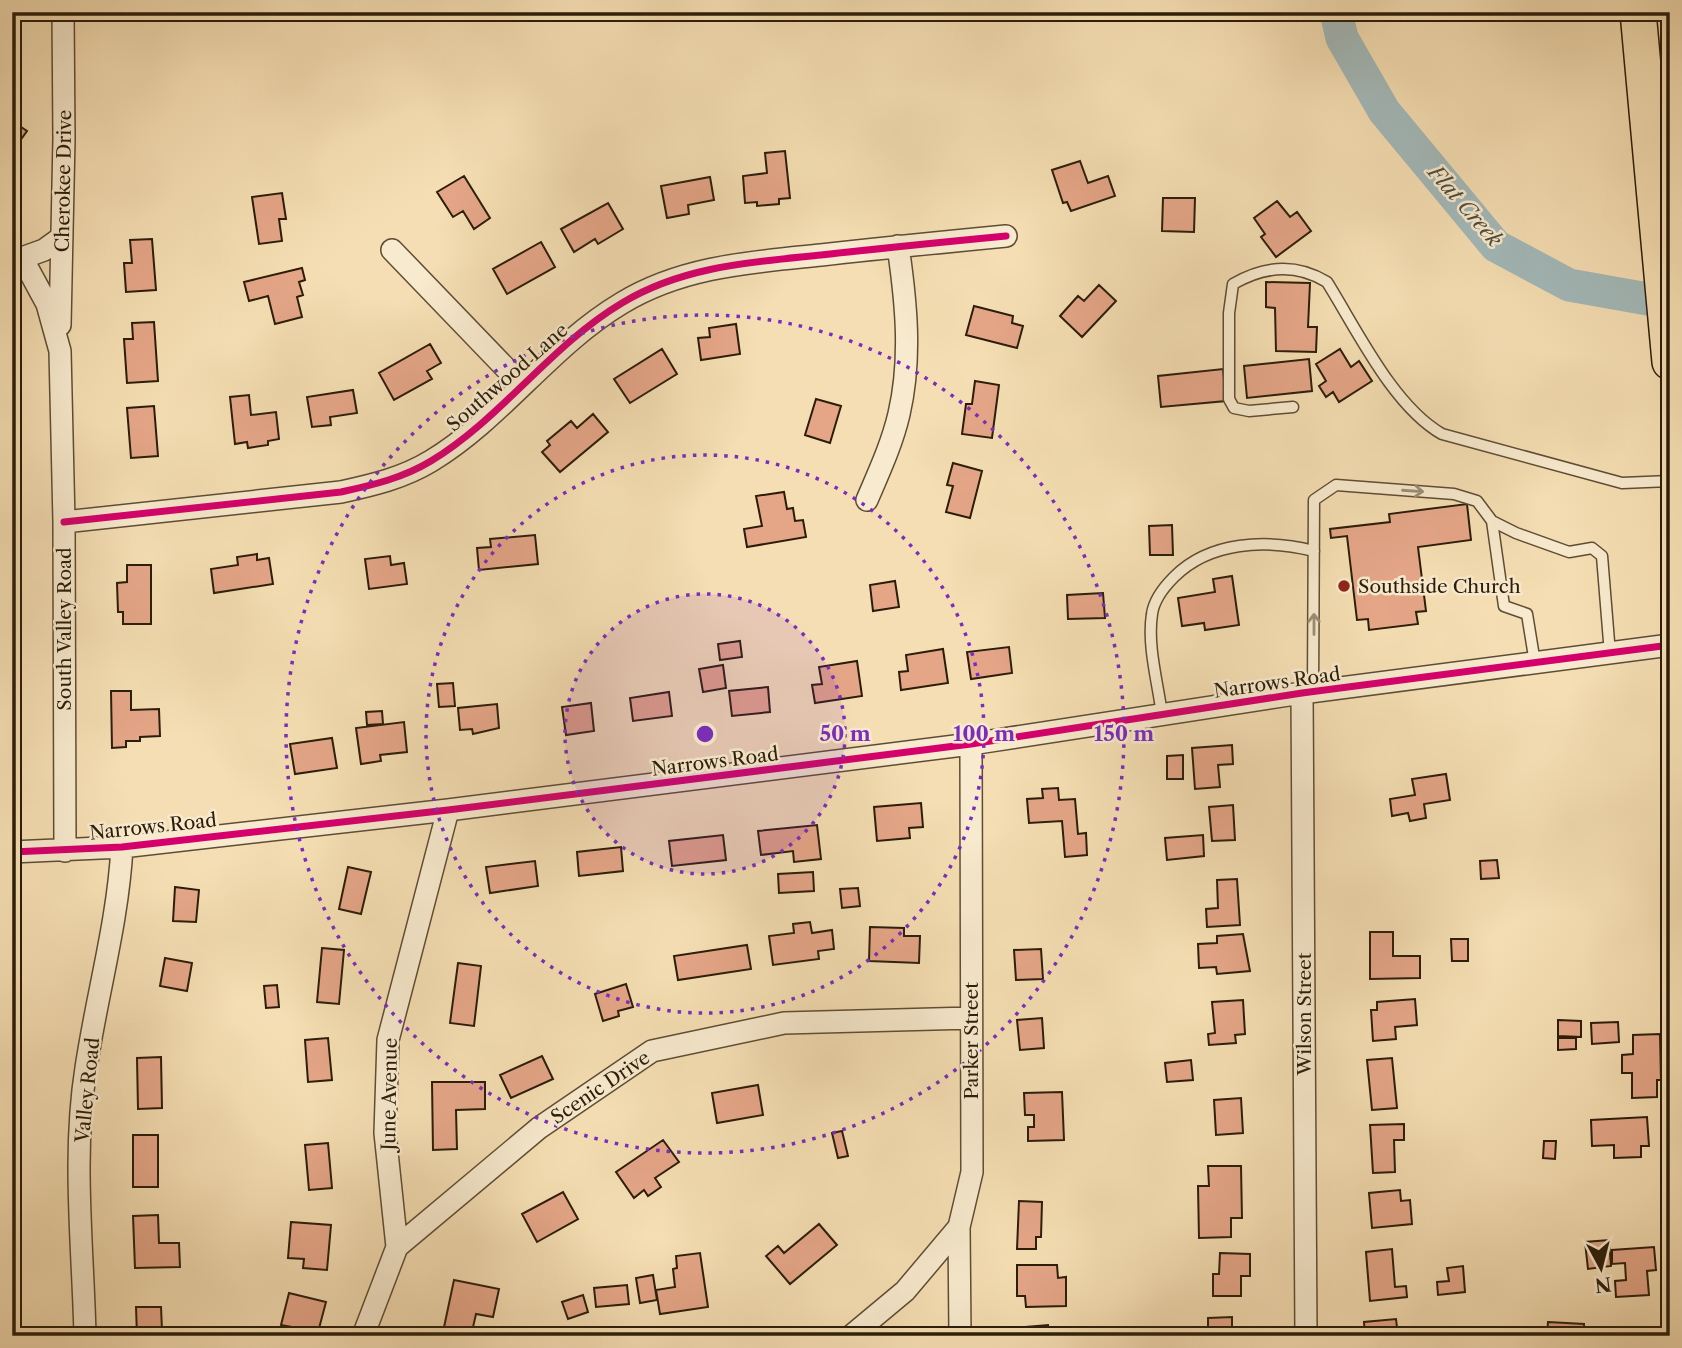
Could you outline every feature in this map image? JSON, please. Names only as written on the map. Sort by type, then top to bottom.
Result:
[{"type":"highway","points":[[1638,12],[1670,361]]},
{"type":"street","name":"Cherokee Drive","points":[[60,351],[63,12]]},
{"type":"street","name":"Southwood Lane","points":[[64,522],[328,494],[385,483],[430,462],[472,432],[566,343],[622,303],[671,278],[739,264],[1006,236]]},
{"type":"street","points":[[16,256],[44,250],[62,237]]},
{"type":"street","points":[[867,500],[891,444],[900,412],[907,353],[905,296],[898,246]]},
{"type":"street","points":[[391,250],[522,385]]},
{"type":"street","name":"South Valley Road","points":[[16,256],[27,267],[47,304],[60,351],[64,522],[65,851]]},
{"type":"street","name":"Narrows Road","points":[[12,852],[122,846],[448,810],[971,744],[1308,692],[1611,655],[1670,645]]},
{"type":"street","name":"Wilson Street","points":[[1306,1336],[1308,692]]},
{"type":"street","name":"Parker Street","points":[[960,1336],[959,1227],[972,1172],[971,744]]},
{"type":"street","name":"June Avenue","points":[[363,1336],[397,1247],[385,1133],[388,1040],[448,810]]},
{"type":"street","name":"Valley Road","points":[[85,1336],[80,1130],[85,1069],[120,881],[122,846]]},
{"type":"street","name":"Scenic Drive","points":[[397,1247],[539,1128],[652,1051],[784,1023],[971,1018]]},
{"type":"street","points":[[851,1336],[905,1291],[959,1227]]},
{"type":"lane","points":[[1293,407],[1249,411],[1234,408],[1229,399],[1229,313],[1233,284],[1256,271],[1289,268],[1311,272],[1327,282],[1397,391],[1420,421],[1442,433],[1622,483],[1670,481]]},
{"type":"lane","points":[[1308,692],[1314,500],[1336,485],[1454,494],[1477,501],[1492,521],[1504,606],[1527,614],[1536,664]]},
{"type":"lane","points":[[1492,521],[1551,547],[1569,552],[1592,548],[1602,556],[1611,655]]},
{"type":"lane","points":[[1162,715],[1152,612],[1163,589],[1189,562],[1223,548],[1290,545],[1314,551]]},
{"type":"building","points":[[12,121],[27,131],[12,152]]},
{"type":"building","points":[[785,151],[790,198],[779,199],[779,204],[757,206],[757,202],[745,203],[743,176],[767,173],[765,153]]},
{"type":"building","points":[[1080,161],[1088,183],[1108,176],[1115,196],[1071,211],[1067,202],[1063,203],[1052,170]]},
{"type":"building","points":[[464,176],[490,218],[474,229],[463,211],[453,217],[437,192]]},
{"type":"building","points":[[710,177],[714,200],[688,205],[689,214],[667,218],[661,186]]},
{"type":"building","points":[[282,193],[286,219],[279,219],[282,241],[259,244],[252,197]]},
{"type":"building","points":[[1163,198],[1195,198],[1194,232],[1162,231]]},
{"type":"building","points":[[1277,201],[1290,217],[1297,212],[1311,231],[1276,257],[1261,237],[1265,234],[1254,218]]},
{"type":"building","points":[[608,203],[623,229],[598,244],[595,239],[574,252],[561,229]]},
{"type":"building","points":[[152,239],[156,290],[126,292],[124,263],[132,263],[130,240]]},
{"type":"building","points":[[541,242],[555,267],[507,294],[493,269]]},
{"type":"building","points":[[302,268],[305,280],[299,282],[303,295],[297,297],[302,317],[275,324],[268,296],[249,301],[244,282]]},
{"type":"building","points":[[1266,282],[1310,283],[1308,327],[1317,327],[1316,352],[1276,351],[1275,308],[1266,307]]},
{"type":"building","points":[[1099,285],[1116,301],[1082,337],[1060,316],[1078,296],[1084,301]]},
{"type":"building","points":[[974,306],[1013,316],[1012,323],[1023,326],[1017,348],[966,335]]},
{"type":"building","points":[[154,322],[158,381],[127,383],[124,339],[133,339],[132,323]]},
{"type":"building","points":[[736,324],[740,354],[701,360],[698,338],[710,337],[709,328]]},
{"type":"building","points":[[430,344],[441,363],[427,371],[432,379],[394,400],[379,373]]},
{"type":"building","points":[[662,349],[677,374],[630,403],[614,379]]},
{"type":"building","points":[[1340,349],[1351,367],[1359,361],[1372,381],[1339,402],[1333,392],[1326,397],[1319,386],[1326,381],[1316,364]]},
{"type":"building","points":[[1309,359],[1312,391],[1247,398],[1244,366]]},
{"type":"building","points":[[1223,369],[1226,401],[1161,407],[1158,376]]},
{"type":"building","points":[[975,381],[999,385],[992,438],[962,434],[966,404],[972,404]]},
{"type":"building","points":[[353,390],[357,413],[330,417],[331,425],[312,427],[307,397]]},
{"type":"building","points":[[249,395],[251,415],[276,412],[279,439],[268,441],[268,445],[248,448],[247,442],[235,444],[230,397]]},
{"type":"building","points":[[816,399],[841,406],[830,443],[805,435]]},
{"type":"building","points":[[154,406],[158,456],[131,458],[127,408]]},
{"type":"building","points":[[593,414],[608,432],[560,472],[542,452],[550,445],[547,441],[571,421],[577,428]]},
{"type":"building","points":[[953,463],[982,471],[970,518],[946,512],[953,486],[947,485]]},
{"type":"building","points":[[784,492],[787,509],[793,508],[795,521],[803,520],[806,537],[747,547],[744,529],[762,526],[756,496]]},
{"type":"building","points":[[1467,504],[1471,540],[1418,547],[1426,611],[1416,612],[1418,624],[1369,630],[1368,619],[1357,620],[1347,536],[1331,538],[1330,529],[1390,522],[1389,514]]},
{"type":"building","points":[[1172,525],[1173,555],[1150,555],[1149,526]]},
{"type":"building","points":[[535,535],[538,564],[479,570],[477,548],[491,547],[490,539]]},
{"type":"building","points":[[257,554],[257,560],[269,558],[273,584],[214,593],[211,569],[238,565],[237,557]]},
{"type":"building","points":[[390,556],[391,565],[404,563],[407,584],[369,589],[365,559]]},
{"type":"building","points":[[127,565],[151,565],[151,624],[123,624],[123,612],[118,612],[117,583],[127,582]]},
{"type":"building","points":[[1232,576],[1239,625],[1205,630],[1204,623],[1182,626],[1178,598],[1215,592],[1213,579]]},
{"type":"building","points":[[895,581],[899,607],[873,611],[870,585]]},
{"type":"building","points":[[1103,593],[1105,618],[1068,619],[1067,595]]},
{"type":"building","points":[[740,641],[742,657],[720,660],[718,644]]},
{"type":"building","points":[[1009,647],[1012,673],[971,679],[967,652]]},
{"type":"building","points":[[943,649],[948,683],[901,690],[899,672],[908,671],[906,655]]},
{"type":"building","points":[[857,661],[862,696],[815,703],[812,685],[822,684],[819,667]]},
{"type":"building","points":[[723,665],[726,688],[703,692],[699,669]]},
{"type":"building","points":[[453,683],[455,706],[439,707],[437,684]]},
{"type":"building","points":[[768,687],[770,712],[732,716],[729,691]]},
{"type":"building","points":[[111,691],[131,691],[131,710],[159,709],[160,736],[140,737],[140,741],[126,741],[126,747],[112,748]]},
{"type":"building","points":[[669,692],[672,716],[633,721],[630,698]]},
{"type":"building","points":[[591,703],[594,731],[566,735],[562,707]]},
{"type":"building","points":[[497,704],[499,728],[473,734],[472,729],[460,730],[458,708]]},
{"type":"building","points":[[382,711],[383,724],[367,725],[366,712]]},
{"type":"building","points":[[404,722],[407,752],[380,755],[381,761],[361,764],[356,728]]},
{"type":"building","points":[[332,738],[337,768],[295,774],[290,744]]},
{"type":"building","points":[[1232,745],[1233,764],[1218,765],[1220,787],[1195,789],[1192,748]]},
{"type":"building","points":[[1183,755],[1183,779],[1167,779],[1167,756]]},
{"type":"building","points":[[1446,774],[1450,800],[1424,804],[1426,818],[1410,821],[1408,813],[1392,816],[1390,799],[1415,795],[1412,779]]},
{"type":"building","points":[[1058,788],[1059,800],[1075,799],[1078,834],[1086,833],[1087,855],[1065,857],[1062,821],[1029,823],[1027,799],[1043,798],[1042,789]]},
{"type":"building","points":[[921,803],[923,827],[909,828],[910,838],[877,841],[874,807]]},
{"type":"building","points":[[1233,805],[1235,840],[1212,841],[1209,807]]},
{"type":"building","points":[[817,825],[821,859],[794,862],[793,851],[761,855],[758,831]]},
{"type":"building","points":[[723,835],[726,860],[672,866],[669,841]]},
{"type":"building","points":[[1203,835],[1204,856],[1167,860],[1165,838]]},
{"type":"building","points":[[621,847],[623,871],[579,876],[577,852]]},
{"type":"building","points":[[1497,860],[1499,878],[1481,879],[1480,861]]},
{"type":"building","points":[[535,861],[538,886],[490,893],[486,867]]},
{"type":"building","points":[[348,867],[371,872],[361,914],[339,909]]},
{"type":"building","points":[[813,872],[814,891],[779,893],[778,874]]},
{"type":"building","points":[[1237,879],[1240,925],[1207,927],[1206,909],[1218,908],[1217,880]]},
{"type":"building","points":[[175,887],[199,890],[196,922],[173,921]]},
{"type":"building","points":[[858,888],[860,906],[842,908],[840,889]]},
{"type":"building","points":[[810,922],[812,933],[832,930],[834,949],[818,951],[819,959],[773,965],[769,936],[794,933],[793,924]]},
{"type":"building","points":[[870,927],[904,928],[904,936],[920,936],[919,963],[869,961]]},
{"type":"building","points":[[1370,932],[1393,932],[1393,956],[1420,956],[1420,978],[1370,979]]},
{"type":"building","points":[[1243,934],[1250,971],[1217,974],[1216,967],[1199,968],[1198,944],[1217,943],[1217,936]]},
{"type":"building","points":[[1451,939],[1468,939],[1468,961],[1452,961]]},
{"type":"building","points":[[747,945],[751,969],[678,980],[674,956]]},
{"type":"building","points":[[322,948],[344,950],[339,1004],[317,1002]]},
{"type":"building","points":[[1041,949],[1043,979],[1016,980],[1014,950]]},
{"type":"building","points":[[165,958],[192,963],[187,991],[160,986]]},
{"type":"building","points":[[458,963],[481,966],[474,1026],[450,1023]]},
{"type":"building","points":[[626,984],[633,1007],[618,1011],[619,1016],[603,1021],[595,994]]},
{"type":"building","points":[[277,985],[279,1007],[266,1008],[264,986]]},
{"type":"building","points":[[1415,999],[1417,1025],[1395,1027],[1396,1039],[1373,1041],[1371,1010],[1377,1010],[1377,1002]]},
{"type":"building","points":[[1243,1000],[1245,1034],[1235,1035],[1236,1043],[1209,1045],[1208,1034],[1215,1033],[1212,1002]]},
{"type":"building","points":[[1042,1018],[1044,1048],[1020,1050],[1017,1020]]},
{"type":"building","points":[[1558,1020],[1581,1021],[1581,1037],[1558,1036]]},
{"type":"building","points":[[1618,1022],[1619,1042],[1592,1044],[1591,1023]]},
{"type":"building","points":[[1660,1034],[1661,1080],[1657,1080],[1657,1097],[1632,1098],[1632,1073],[1622,1073],[1622,1055],[1633,1054],[1633,1035]]},
{"type":"building","points":[[328,1038],[332,1080],[308,1082],[305,1040]]},
{"type":"building","points":[[1558,1038],[1576,1038],[1576,1049],[1558,1050]]},
{"type":"building","points":[[542,1056],[553,1079],[511,1098],[500,1075]]},
{"type":"building","points":[[161,1057],[162,1108],[138,1109],[137,1058]]},
{"type":"building","points":[[1392,1058],[1397,1108],[1372,1110],[1367,1060]]},
{"type":"building","points":[[1191,1060],[1193,1080],[1167,1082],[1165,1063]]},
{"type":"building","points":[[432,1082],[485,1082],[485,1109],[456,1110],[457,1149],[433,1150]]},
{"type":"building","points":[[758,1085],[763,1115],[717,1123],[712,1093]]},
{"type":"building","points":[[1062,1092],[1064,1140],[1028,1141],[1028,1127],[1034,1127],[1034,1115],[1025,1115],[1024,1093]]},
{"type":"building","points":[[1241,1098],[1243,1133],[1216,1135],[1214,1100]]},
{"type":"building","points":[[1647,1117],[1649,1146],[1641,1146],[1641,1157],[1614,1158],[1614,1145],[1592,1146],[1591,1120]]},
{"type":"building","points":[[1404,1124],[1404,1140],[1394,1140],[1395,1172],[1373,1173],[1370,1125]]},
{"type":"building","points":[[842,1131],[848,1156],[838,1158],[832,1133]]},
{"type":"building","points":[[133,1135],[158,1135],[158,1187],[133,1187]]},
{"type":"building","points":[[663,1140],[679,1162],[655,1178],[661,1187],[648,1196],[644,1190],[634,1198],[616,1172]]},
{"type":"building","points":[[1544,1141],[1556,1141],[1555,1159],[1543,1158]]},
{"type":"building","points":[[328,1143],[332,1188],[309,1190],[305,1145]]},
{"type":"building","points":[[1208,1166],[1241,1166],[1242,1218],[1231,1218],[1231,1237],[1199,1238],[1198,1186],[1209,1186]]},
{"type":"building","points":[[1400,1190],[1401,1201],[1410,1200],[1412,1224],[1372,1228],[1369,1193]]},
{"type":"building","points":[[563,1192],[578,1219],[537,1242],[522,1214]]},
{"type":"building","points":[[1019,1201],[1042,1202],[1041,1237],[1036,1237],[1036,1249],[1017,1249]]},
{"type":"building","points":[[158,1215],[159,1243],[179,1243],[180,1267],[135,1268],[133,1216]]},
{"type":"building","points":[[291,1222],[331,1225],[327,1270],[303,1268],[304,1259],[288,1258]]},
{"type":"building","points":[[819,1224],[837,1245],[790,1284],[766,1256],[778,1246],[784,1253]]},
{"type":"building","points":[[1609,1240],[1611,1266],[1588,1269],[1585,1242]]},
{"type":"building","points":[[1654,1247],[1656,1270],[1647,1271],[1649,1295],[1616,1297],[1615,1281],[1626,1280],[1625,1263],[1612,1264],[1612,1250]]},
{"type":"building","points":[[1392,1249],[1395,1287],[1406,1286],[1407,1297],[1370,1301],[1366,1252]]},
{"type":"building","points":[[700,1253],[708,1307],[660,1314],[656,1290],[675,1287],[673,1269],[677,1268],[676,1256]]},
{"type":"building","points":[[1220,1253],[1250,1254],[1250,1276],[1241,1276],[1241,1296],[1213,1296],[1213,1274],[1219,1274]]},
{"type":"building","points":[[1017,1265],[1057,1265],[1058,1278],[1066,1277],[1066,1306],[1026,1307],[1025,1296],[1017,1296]]},
{"type":"building","points":[[1463,1266],[1465,1292],[1438,1295],[1437,1282],[1449,1281],[1447,1268]]},
{"type":"building","points":[[653,1275],[657,1300],[640,1303],[636,1278]]},
{"type":"building","points":[[454,1280],[499,1289],[493,1317],[476,1314],[471,1336],[443,1332]]},
{"type":"building","points":[[627,1285],[629,1304],[596,1307],[594,1288]]},
{"type":"building","points":[[289,1293],[326,1302],[317,1336],[290,1336],[292,1327],[281,1325]]},
{"type":"building","points":[[583,1295],[588,1312],[568,1319],[562,1302]]},
{"type":"building","points":[[136,1307],[161,1307],[162,1330],[171,1330],[171,1336],[137,1336]]},
{"type":"building","points":[[1232,1317],[1232,1328],[1241,1328],[1241,1336],[1198,1336],[1198,1329],[1208,1328],[1208,1318]]},
{"type":"building","points":[[1396,1319],[1398,1336],[1365,1336],[1364,1322]]},
{"type":"building","points":[[1548,1322],[1584,1324],[1584,1336],[1547,1336]]},
{"type":"building","points":[[1048,1325],[1049,1336],[1027,1336],[1026,1327]]},
{"type":"waterway","name":"Flat Creek","points":[[1336,12],[1342,38],[1384,111],[1496,246],[1569,285],[1670,303]]},
{"type":"cycle path","points":[[64,522],[341,492],[399,476],[431,461],[457,444],[596,320],[645,291],[694,273],[770,260],[1006,236]]},
{"type":"cycle path","points":[[12,852],[122,847],[448,810],[971,744],[1302,693],[1670,645]]},
{"type":"place","name":"Southside Church","points":[[1344,586]]}]
